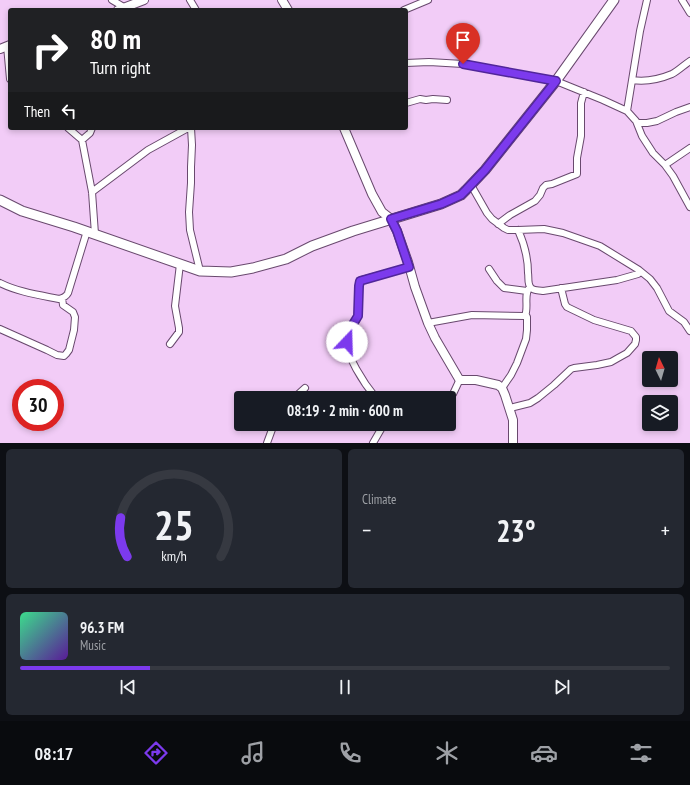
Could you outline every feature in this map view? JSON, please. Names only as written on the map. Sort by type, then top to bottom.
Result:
[{"type":"main road","points":[[0,200],[22,211],[200,271],[231,272],[254,268],[286,259],[312,246],[353,231],[441,204],[461,195],[485,170],[556,81],[610,1]]},
{"type":"street","points":[[112,0],[123,8]]},
{"type":"street","points":[[126,8],[144,0]]},
{"type":"street","points":[[408,8],[428,0]]},
{"type":"street","points":[[627,111],[640,31],[647,0]]},
{"type":"street","points":[[682,0],[690,13]]},
{"type":"street","points":[[6,47],[8,63]]},
{"type":"street","points":[[632,80],[642,81],[667,76],[690,61]]},
{"type":"street","points":[[408,63],[429,62],[463,64],[556,81],[627,111],[634,118],[642,136],[653,153],[665,165],[676,180],[690,207]]},
{"type":"street","points":[[498,224],[510,215],[535,201],[546,185],[577,174],[581,136],[581,103],[584,92]]},
{"type":"street","points":[[408,102],[420,99],[447,100]]},
{"type":"street","points":[[637,123],[657,121],[690,107]]},
{"type":"street","points":[[0,283],[11,288],[59,299],[66,296],[68,293],[91,233],[92,192],[82,140],[70,130]]},
{"type":"street","points":[[82,140],[91,130]]},
{"type":"street","points":[[92,192],[148,150],[186,130]]},
{"type":"street","points":[[190,130],[192,145],[189,212],[190,230],[200,271]]},
{"type":"street","points":[[345,130],[372,194],[382,212],[391,219],[397,231],[415,287],[435,338],[457,377],[460,379],[476,380],[495,384],[502,388],[513,420],[513,443]]},
{"type":"street","points":[[665,165],[690,148]]},
{"type":"street","points":[[471,185],[487,214],[498,224],[508,230],[544,229],[563,233],[600,246],[640,271],[650,279],[657,288],[669,310],[684,322],[690,330]]},
{"type":"street","points":[[502,388],[517,363],[526,339],[527,330],[526,315],[529,284],[528,271],[525,250],[518,230]]},
{"type":"street","points":[[170,344],[179,332],[176,306],[180,264]]},
{"type":"street","points":[[371,391],[359,375],[347,346],[347,337],[358,316],[359,284],[362,280],[409,267]]},
{"type":"street","points":[[489,269],[497,282],[504,288],[535,290],[562,288],[617,280],[638,274],[640,271]]},
{"type":"street","points":[[510,408],[530,403],[538,398],[571,369],[611,362],[627,353],[635,344],[636,337],[631,331],[594,320],[567,307],[562,288]]},
{"type":"street","points":[[0,329],[57,355],[64,356],[70,346],[74,330],[75,317],[72,310],[63,305],[62,298]]},
{"type":"street","points":[[428,323],[472,315],[526,315]]},
{"type":"street","points":[[454,391],[460,379]]},
{"type":"street","points":[[302,391],[305,388]]},
{"type":"street","points":[[267,443],[271,431]]},
{"type":"street","points":[[373,443],[380,431]]},
{"type":"route","points":[[347,342],[350,329],[358,316],[360,281],[409,267],[397,231],[391,219],[441,204],[461,195],[485,170],[556,81],[463,64]]}]
